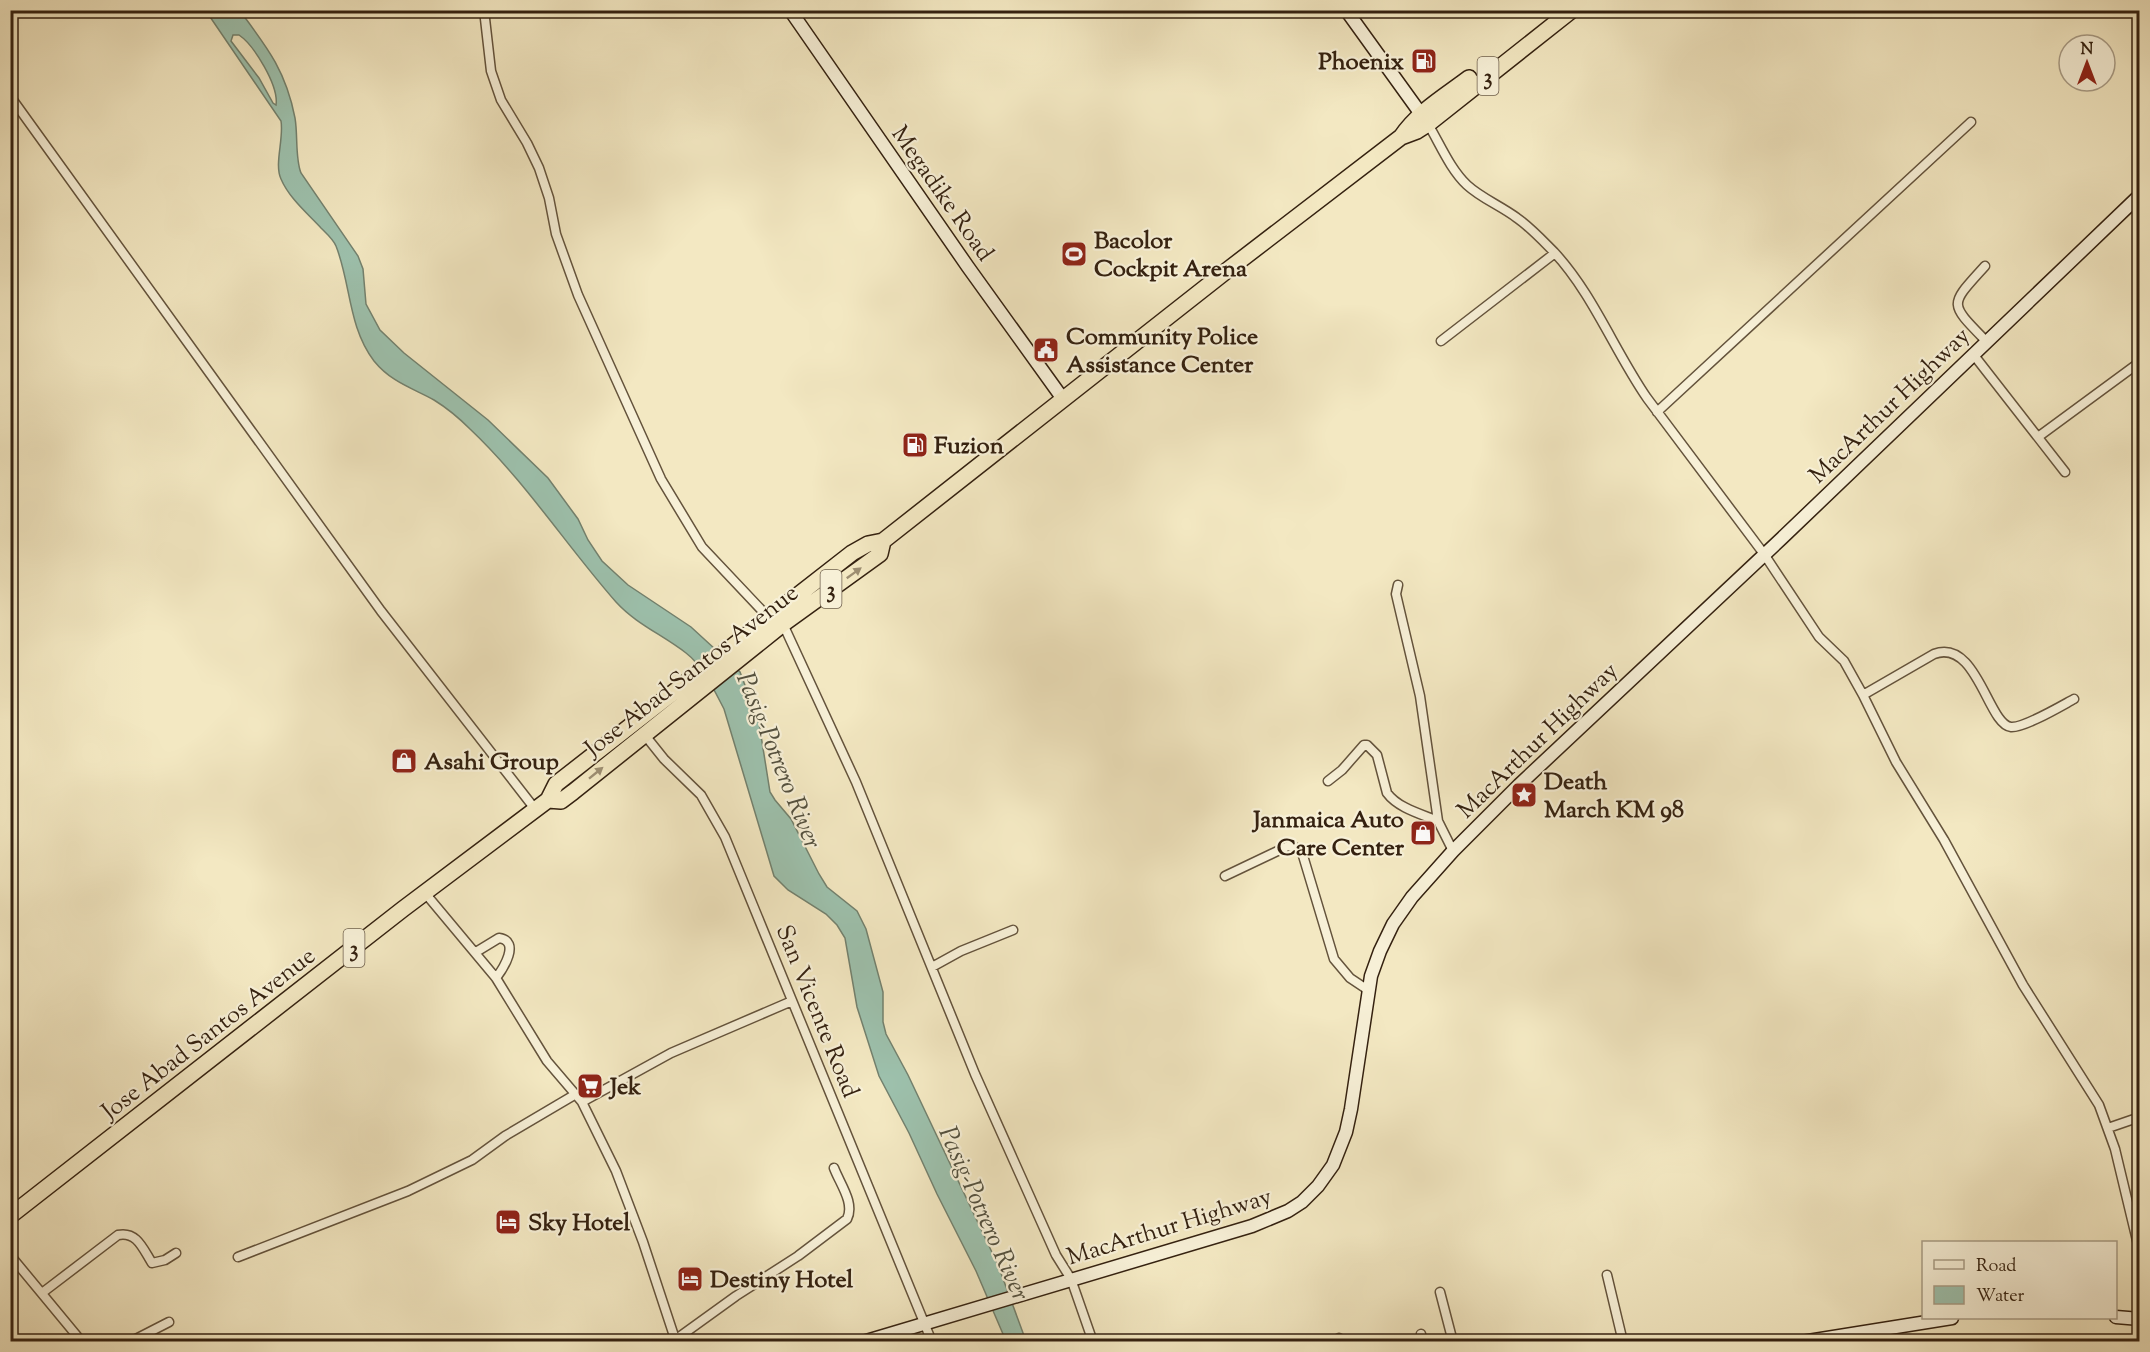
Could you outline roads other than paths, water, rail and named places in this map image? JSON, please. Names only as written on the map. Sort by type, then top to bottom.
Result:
[{"type":"highway","name":"Jose Abad Santos Avenue","points":[[1424,119],[1557,10]]},
{"type":"highway","name":"Jose Abad Santos Avenue","points":[[10,1216],[535,809],[548,800],[561,801],[645,727],[772,624],[852,554],[868,544],[883,541],[1234,264],[1401,137],[1412,122],[1424,119],[1572,10]]},
{"type":"main road","name":"Megadike Road","points":[[790,10],[968,267],[1063,399]]},
{"type":"main road","points":[[1351,12],[1424,119]]},
{"type":"main road","name":"MacArthur Highway","points":[[863,1341],[1252,1226],[1288,1211],[1302,1202],[1318,1186],[1333,1165],[1346,1132],[1368,990],[1380,951],[1393,924],[1412,897],[1519,785],[2139,195]]},
{"type":"main road","points":[[2117,1317],[2139,1319]]},
{"type":"main road","points":[[1802,1341],[1834,1339],[1941,1319]]},
{"type":"street","points":[[484,10],[491,71],[498,90],[539,168],[549,198],[556,234],[578,294],[628,408],[661,479],[695,537],[772,624],[856,782],[975,1074],[1093,1341]]},
{"type":"street","points":[[10,96],[381,611],[535,809]]},
{"type":"street","points":[[1424,119],[1453,168],[1468,186],[1518,219],[1555,253],[1592,303],[1629,372],[1764,554],[1819,637],[1844,661],[1896,762],[1944,840],[2023,985],[2094,1097],[2108,1128],[2124,1184],[2139,1253]]},
{"type":"street","points":[[1658,412],[1971,122]]},
{"type":"street","points":[[1441,341],[1555,253]]},
{"type":"street","points":[[1985,266],[1958,296],[1958,305],[1960,314],[1987,342]]},
{"type":"street","points":[[1973,354],[2065,472]]},
{"type":"street","points":[[2038,437],[2139,362]]},
{"type":"street","points":[[1398,585],[1396,594],[1420,696],[1438,821],[1453,852]]},
{"type":"street","points":[[1863,695],[1944,650],[1959,656],[1978,678],[1992,706],[2008,727],[2015,727],[2042,716],[2074,699]]},
{"type":"street","name":"San Vicente Road","points":[[645,727],[664,759],[701,795],[725,837],[927,1322],[932,1341]]},
{"type":"street","points":[[1328,781],[1342,770],[1364,745],[1370,746],[1377,756],[1390,797],[1405,807],[1438,821]]},
{"type":"street","points":[[1225,876],[1276,850],[1288,846],[1301,849],[1334,959],[1350,978],[1368,990]]},
{"type":"street","points":[[425,893],[496,978],[547,1061],[582,1102],[616,1171],[643,1242],[676,1341],[736,1296],[798,1256],[847,1220],[850,1204],[834,1168]]},
{"type":"street","points":[[932,967],[961,951],[1013,930]]},
{"type":"street","points":[[476,952],[499,938],[508,943],[510,951],[506,963],[496,978]]},
{"type":"street","points":[[582,1102],[671,1053],[792,1001]]},
{"type":"street","points":[[238,1257],[408,1191],[472,1160],[505,1136],[576,1094]]},
{"type":"street","points":[[2108,1128],[2139,1117]]},
{"type":"street","points":[[42,1293],[118,1235],[129,1234],[136,1238],[152,1263],[165,1260],[176,1253]]},
{"type":"street","points":[[10,1255],[82,1341]]},
{"type":"street","points":[[1607,1275],[1623,1341]]},
{"type":"street","points":[[1440,1292],[1453,1341]]},
{"type":"street","points":[[130,1341],[169,1322]]},
{"type":"water","points":[[206,11],[240,11],[274,60],[291,101],[301,173],[358,256],[363,269],[366,304],[380,330],[404,353],[488,420],[548,478],[578,519],[602,561],[628,585],[691,627],[740,672],[759,723],[770,792],[791,819],[827,887],[857,911],[866,929],[883,992],[883,1022],[886,1034],[908,1075],[998,1265],[1026,1341],[1006,1341],[976,1271],[879,1076],[857,1007],[845,938],[826,914],[788,890],[774,876],[724,709],[708,679],[692,658],[632,617],[616,602],[509,470],[466,425],[434,400],[387,374],[374,361],[359,334],[335,243],[294,199],[281,179],[278,166],[281,121]],"holes":[[[233,35],[239,35],[252,47],[270,77],[274,87],[276,105],[231,41]]]},
{"type":"place","name":"Phoenix","points":[[1424,61]]},
{"type":"place","name":"Bacolor Cockpit Arena","points":[[1074,254]]},
{"type":"place","name":"Community Police Assistance Center","points":[[1046,350]]},
{"type":"place","name":"Fuzion","points":[[915,445]]},
{"type":"place","name":"Asahi Group","points":[[404,761]]},
{"type":"place","name":"Death March KM 98","points":[[1524,795]]},
{"type":"place","name":"Janmaica Auto Care Center","points":[[1423,833]]},
{"type":"place","name":"Jek","points":[[590,1086]]},
{"type":"place","name":"Sky Hotel","points":[[508,1222]]},
{"type":"place","name":"Destiny Hotel","points":[[690,1279]]},
{"type":"water label","name":"Pasig-Potrero River","points":[[780,760]]},
{"type":"water label","name":"Pasig-Potrero River","points":[[985,1213]]}]
